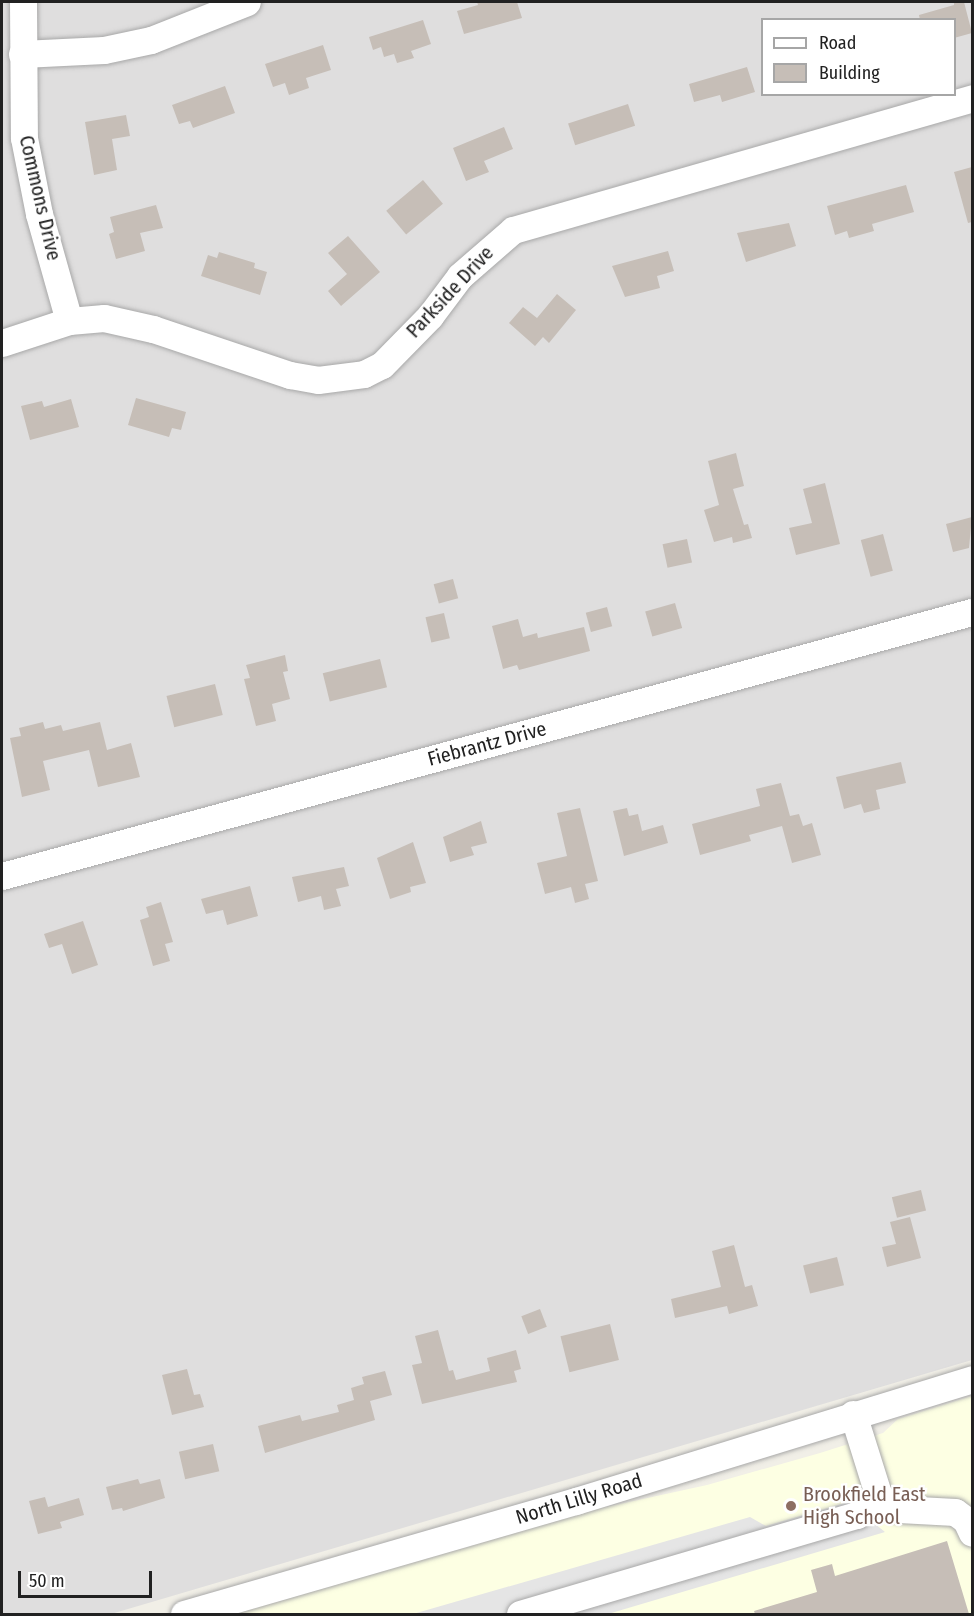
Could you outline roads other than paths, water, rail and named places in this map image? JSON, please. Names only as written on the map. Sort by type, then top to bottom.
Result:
[{"type":"street","name":"Commons Drive","points":[[23,2],[22,110],[31,177],[69,321]]},
{"type":"street","points":[[22,54],[93,51],[151,40],[247,2]]},
{"type":"street","name":"Parkside Drive","points":[[2,343],[69,321],[104,318],[153,329],[299,376],[318,380],[364,374],[382,365],[430,316],[460,276],[513,230],[972,98]]},
{"type":"street","name":"Fiebrantz Drive","points":[[2,876],[972,612]]},
{"type":"street","name":"North Lilly Road","points":[[184,1614],[238,1607],[853,1414],[972,1379]]},
{"type":"street","points":[[853,1414],[878,1494],[885,1504],[899,1509],[955,1512],[966,1520],[972,1533]]},
{"type":"street","points":[[520,1614],[857,1515],[878,1494]]},
{"type":"street","points":[[585,1614],[656,1593],[674,1569]]},
{"type":"street","points":[[552,1605],[580,1614]]},
{"type":"place","name":"Brookfield East High School","points":[[791,1506]]}]
